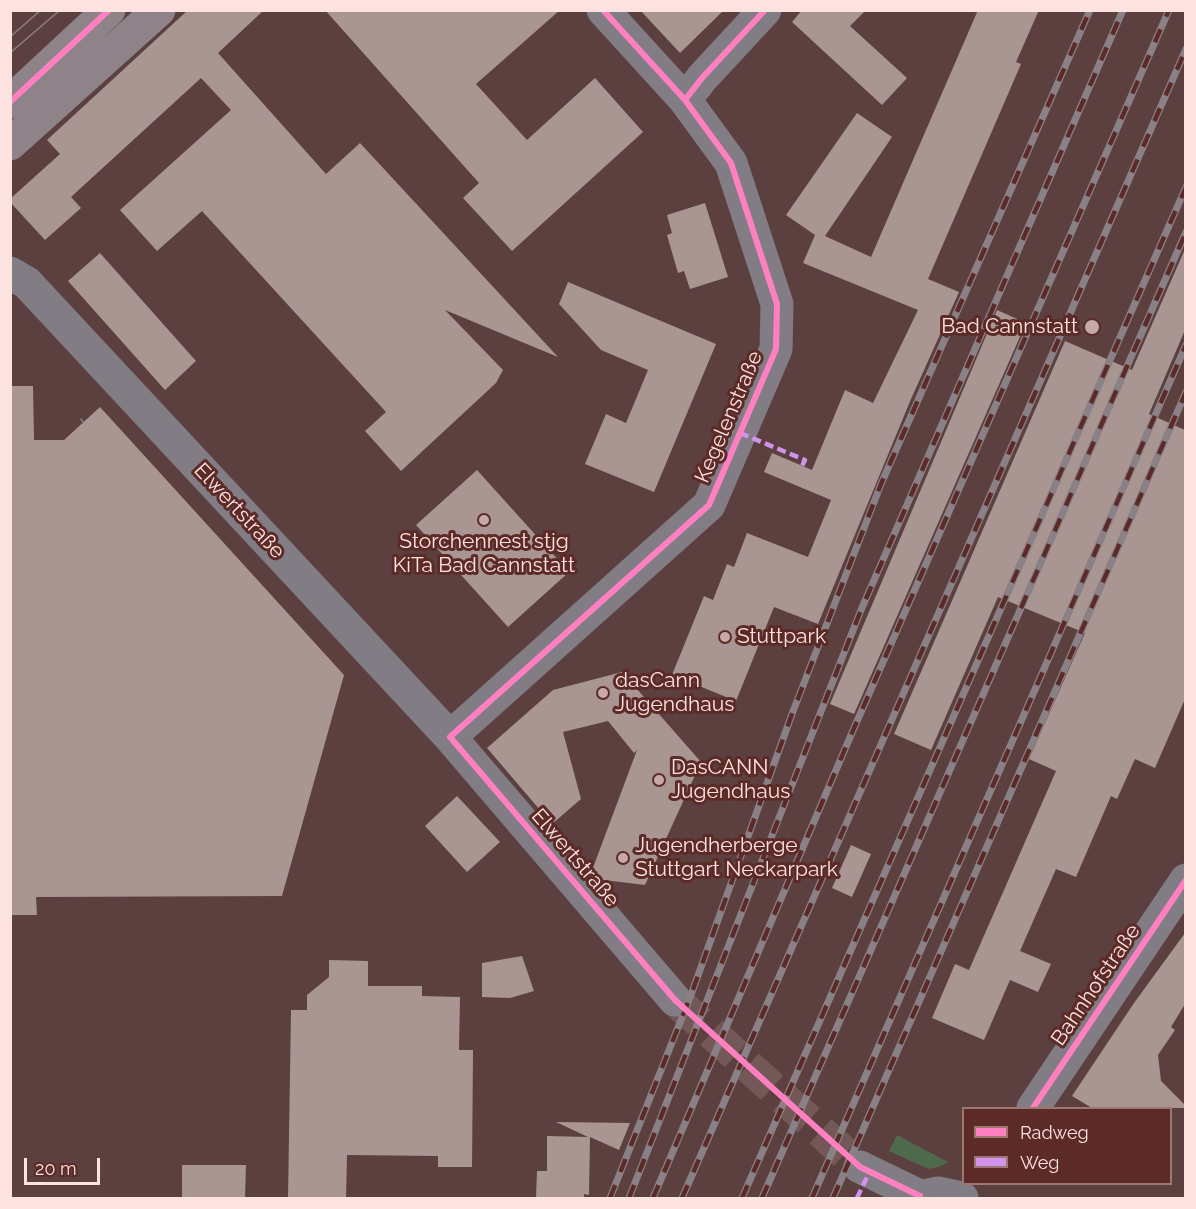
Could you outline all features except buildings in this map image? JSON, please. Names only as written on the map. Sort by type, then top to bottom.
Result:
[{"type":"main road","points":[[10,102],[109,10]]},
{"type":"main road","points":[[10,144],[159,10]]},
{"type":"street","name":"Kegelenstraße","points":[[450,737],[709,504],[776,349],[777,303],[731,163],[685,100],[603,10]]},
{"type":"street","points":[[685,100],[702,78],[765,10]]},
{"type":"street","name":"Elwertstraße","points":[[10,273],[27,283],[450,737],[675,1000]]},
{"type":"street","name":"Bahnhofstraße","points":[[1035,1107],[1185,880]]},
{"type":"street","points":[[860,1167],[917,1197],[938,1193],[962,1198]]},
{"type":"street","points":[[975,1198],[983,1185]]},
{"type":"green space","points":[[897,1135],[949,1162],[928,1169],[889,1151]]},
{"type":"tunnel","points":[[675,1000],[860,1167]]},
{"type":"tram line","points":[[10,37],[41,10]]},
{"type":"tram line","points":[[10,53],[60,10]]},
{"type":"railway","points":[[610,1198],[691,995],[792,714],[881,484],[1090,10]]},
{"type":"railway","points":[[629,1198],[861,610],[1123,10]]},
{"type":"railway","points":[[653,1198],[851,735],[1169,10]]},
{"type":"railway","points":[[682,1198],[1186,49]]},
{"type":"railway","points":[[742,1198],[1186,187]]},
{"type":"railway","points":[[762,1198],[1186,232]]},
{"type":"railway","points":[[812,1198],[1186,345]]},
{"type":"railway","points":[[833,1198],[1186,392]]},
{"type":"marked path","points":[[740,433],[805,460],[801,468]]},
{"type":"marked path","points":[[857,1198],[869,1173]]},
{"type":"cycle path","points":[[10,102],[109,10]]},
{"type":"cycle path","points":[[603,10],[685,100],[731,163],[777,304],[776,349],[709,505],[450,737],[675,1000],[860,1167],[920,1196]]},
{"type":"cycle path","points":[[685,100],[702,78],[765,10]]},
{"type":"cycle path","points":[[1034,1107],[1186,880]]},
{"type":"place","name":"Bad Cannstatt","points":[[1092,327]]},
{"type":"place","name":"Storchennest stjg KiTa Bad Cannstatt","points":[[484,520]]},
{"type":"place","name":"Stuttpark","points":[[725,637]]},
{"type":"place","name":"dasCann Jugendhaus","points":[[603,693]]},
{"type":"place","name":"DasCANN Jugendhaus","points":[[659,780]]},
{"type":"place","name":"Jugendherberge Stuttgart Neckarpark","points":[[623,858]]}]
